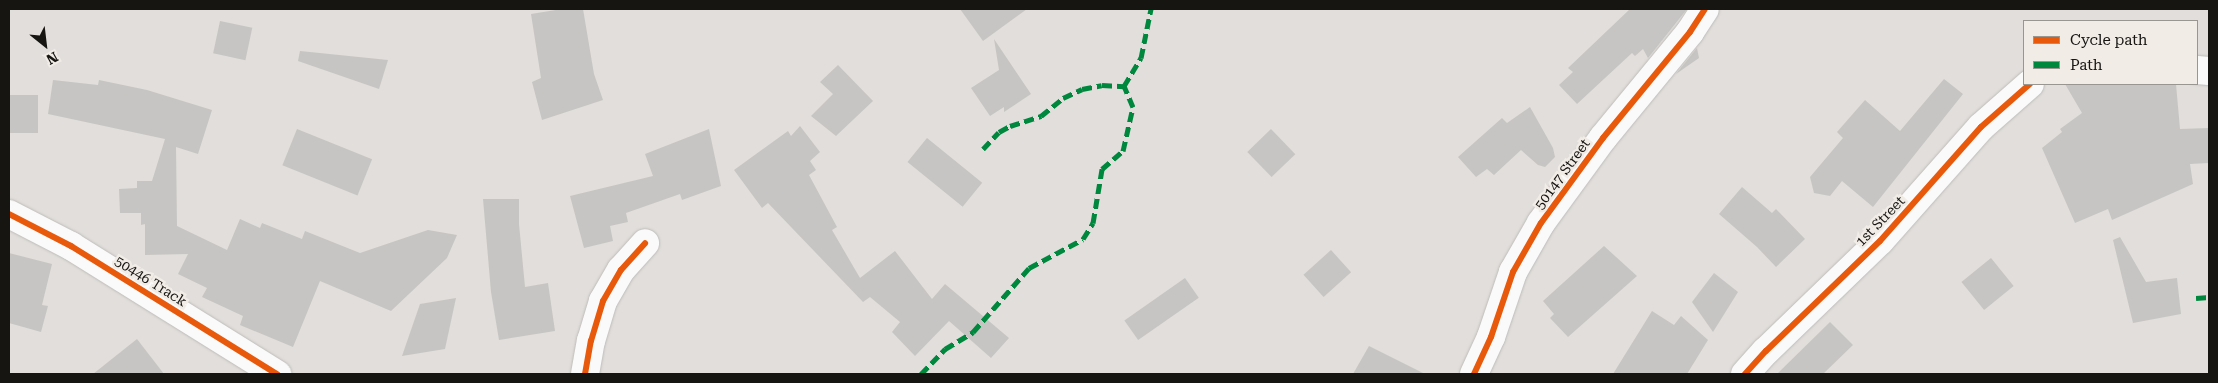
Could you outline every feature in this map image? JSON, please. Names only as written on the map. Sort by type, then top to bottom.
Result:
[{"type":"street","name":"50147 Street","points":[[1474,374],[1491,337],[1513,272],[1541,223],[1603,138],[1690,32],[1705,9]]},
{"type":"street","name":"1st Street","points":[[1745,374],[1766,351],[1880,241],[1981,127],[2029,85]]},
{"type":"street","name":"50446 Track","points":[[9,214],[72,246],[277,374]]},
{"type":"street","points":[[585,374],[591,342],[603,300],[621,270],[645,243]]},
{"type":"building","points":[[562,9],[583,9],[594,74],[603,100],[542,120],[532,82],[541,78],[531,14]]},
{"type":"building","points":[[960,9],[1027,9],[983,41]]},
{"type":"building","points":[[1630,9],[1687,9],[1648,58],[1643,49],[1635,56],[1632,53],[1577,104],[1559,85],[1573,72],[1568,68]]},
{"type":"building","points":[[220,21],[252,28],[245,60],[213,53]]},
{"type":"building","points":[[994,39],[1031,94],[1004,112],[1004,107],[990,116],[971,88],[999,70]]},
{"type":"building","points":[[1697,48],[1699,58],[1676,74]]},
{"type":"building","points":[[300,51],[388,60],[379,89],[298,61]]},
{"type":"building","points":[[838,65],[873,101],[836,136],[811,116],[833,94],[820,82]]},
{"type":"building","points":[[1944,79],[1963,94],[1873,207],[1842,181],[1830,196],[1814,193],[1810,177],[1843,138],[1837,132],[1865,100],[1900,131]]},
{"type":"building","points":[[53,80],[98,85],[99,80],[147,90],[212,110],[198,154],[176,147],[177,226],[227,250],[240,219],[260,228],[262,223],[302,239],[305,231],[360,253],[428,230],[457,235],[447,258],[391,311],[320,281],[293,347],[240,325],[243,316],[202,297],[207,288],[178,274],[188,254],[145,255],[145,224],[141,225],[141,213],[120,213],[119,189],[137,188],[137,181],[152,181],[165,139],[48,114]]},
{"type":"building","points":[[2066,85],[2176,85],[2180,129],[2209,128],[2209,163],[2190,164],[2193,184],[2112,220],[2108,209],[2075,223],[2042,148],[2062,132],[2060,129],[2082,113]]},
{"type":"building","points":[[9,95],[38,95],[38,133],[9,133]]},
{"type":"building","points":[[1530,107],[1553,148],[1555,157],[1545,167],[1538,165],[1521,150],[1494,175],[1487,169],[1476,177],[1458,157],[1502,118],[1507,123]]},
{"type":"building","points":[[800,126],[820,152],[810,161],[816,170],[809,175],[837,227],[832,230],[860,278],[895,251],[932,299],[945,284],[1009,338],[991,358],[949,321],[915,356],[892,332],[900,322],[870,297],[863,302],[768,203],[762,208],[734,170],[788,131],[791,136]]},
{"type":"building","points":[[297,129],[372,159],[357,196],[282,165]]},
{"type":"building","points":[[709,129],[721,186],[682,200],[680,194],[626,213],[628,222],[610,226],[613,241],[584,248],[570,196],[653,176],[645,154]]},
{"type":"building","points":[[1271,129],[1295,154],[1272,177],[1247,152]]},
{"type":"building","points":[[927,138],[982,183],[963,207],[907,162]]},
{"type":"building","points":[[1742,187],[1772,213],[1776,209],[1805,239],[1776,267],[1757,247],[1719,214]]},
{"type":"building","points":[[483,199],[519,199],[519,224],[525,287],[548,283],[555,331],[499,340],[491,292]]},
{"type":"building","points":[[2120,237],[2146,282],[2177,278],[2181,314],[2133,323],[2113,240]]},
{"type":"building","points":[[1604,246],[1637,276],[1568,337],[1550,318],[1554,314],[1543,301]]},
{"type":"building","points":[[1331,250],[1351,272],[1324,297],[1304,275]]},
{"type":"building","points":[[9,253],[52,264],[42,305],[48,306],[41,332],[9,323]]},
{"type":"building","points":[[1991,258],[2014,286],[1984,310],[1961,282]]},
{"type":"building","points":[[1714,273],[1738,292],[1713,332],[1692,302]]},
{"type":"building","points":[[1185,278],[1199,298],[1138,340],[1124,320]]},
{"type":"building","points":[[456,298],[445,349],[402,356],[420,304]]},
{"type":"building","points":[[1652,311],[1674,325],[1681,316],[1708,340],[1687,374],[1613,374]]},
{"type":"building","points":[[1830,322],[1853,345],[1823,374],[1777,374]]},
{"type":"building","points":[[137,339],[164,374],[93,374]]},
{"type":"building","points":[[1369,346],[1425,374],[1353,374]]},
{"type":"marked path","points":[[1124,86],[1141,58],[1151,9]]},
{"type":"marked path","points":[[983,149],[999,132],[1010,126],[1041,116],[1063,98],[1082,89],[1102,85],[1124,86]]},
{"type":"marked path","points":[[921,374],[945,349],[973,332],[1029,268],[1083,239],[1093,223],[1102,169],[1123,151],[1133,107],[1124,86]]},
{"type":"marked path","points":[[2196,298],[2209,297]]},
{"type":"cycle path","points":[[1474,374],[1491,337],[1513,272],[1541,223],[1603,138],[1690,32],[1705,9]]},
{"type":"cycle path","points":[[1745,374],[1766,351],[1880,241],[1981,127],[2029,85]]},
{"type":"cycle path","points":[[9,214],[71,246],[277,374]]},
{"type":"cycle path","points":[[585,374],[591,341],[603,301],[621,270],[645,243]]}]
